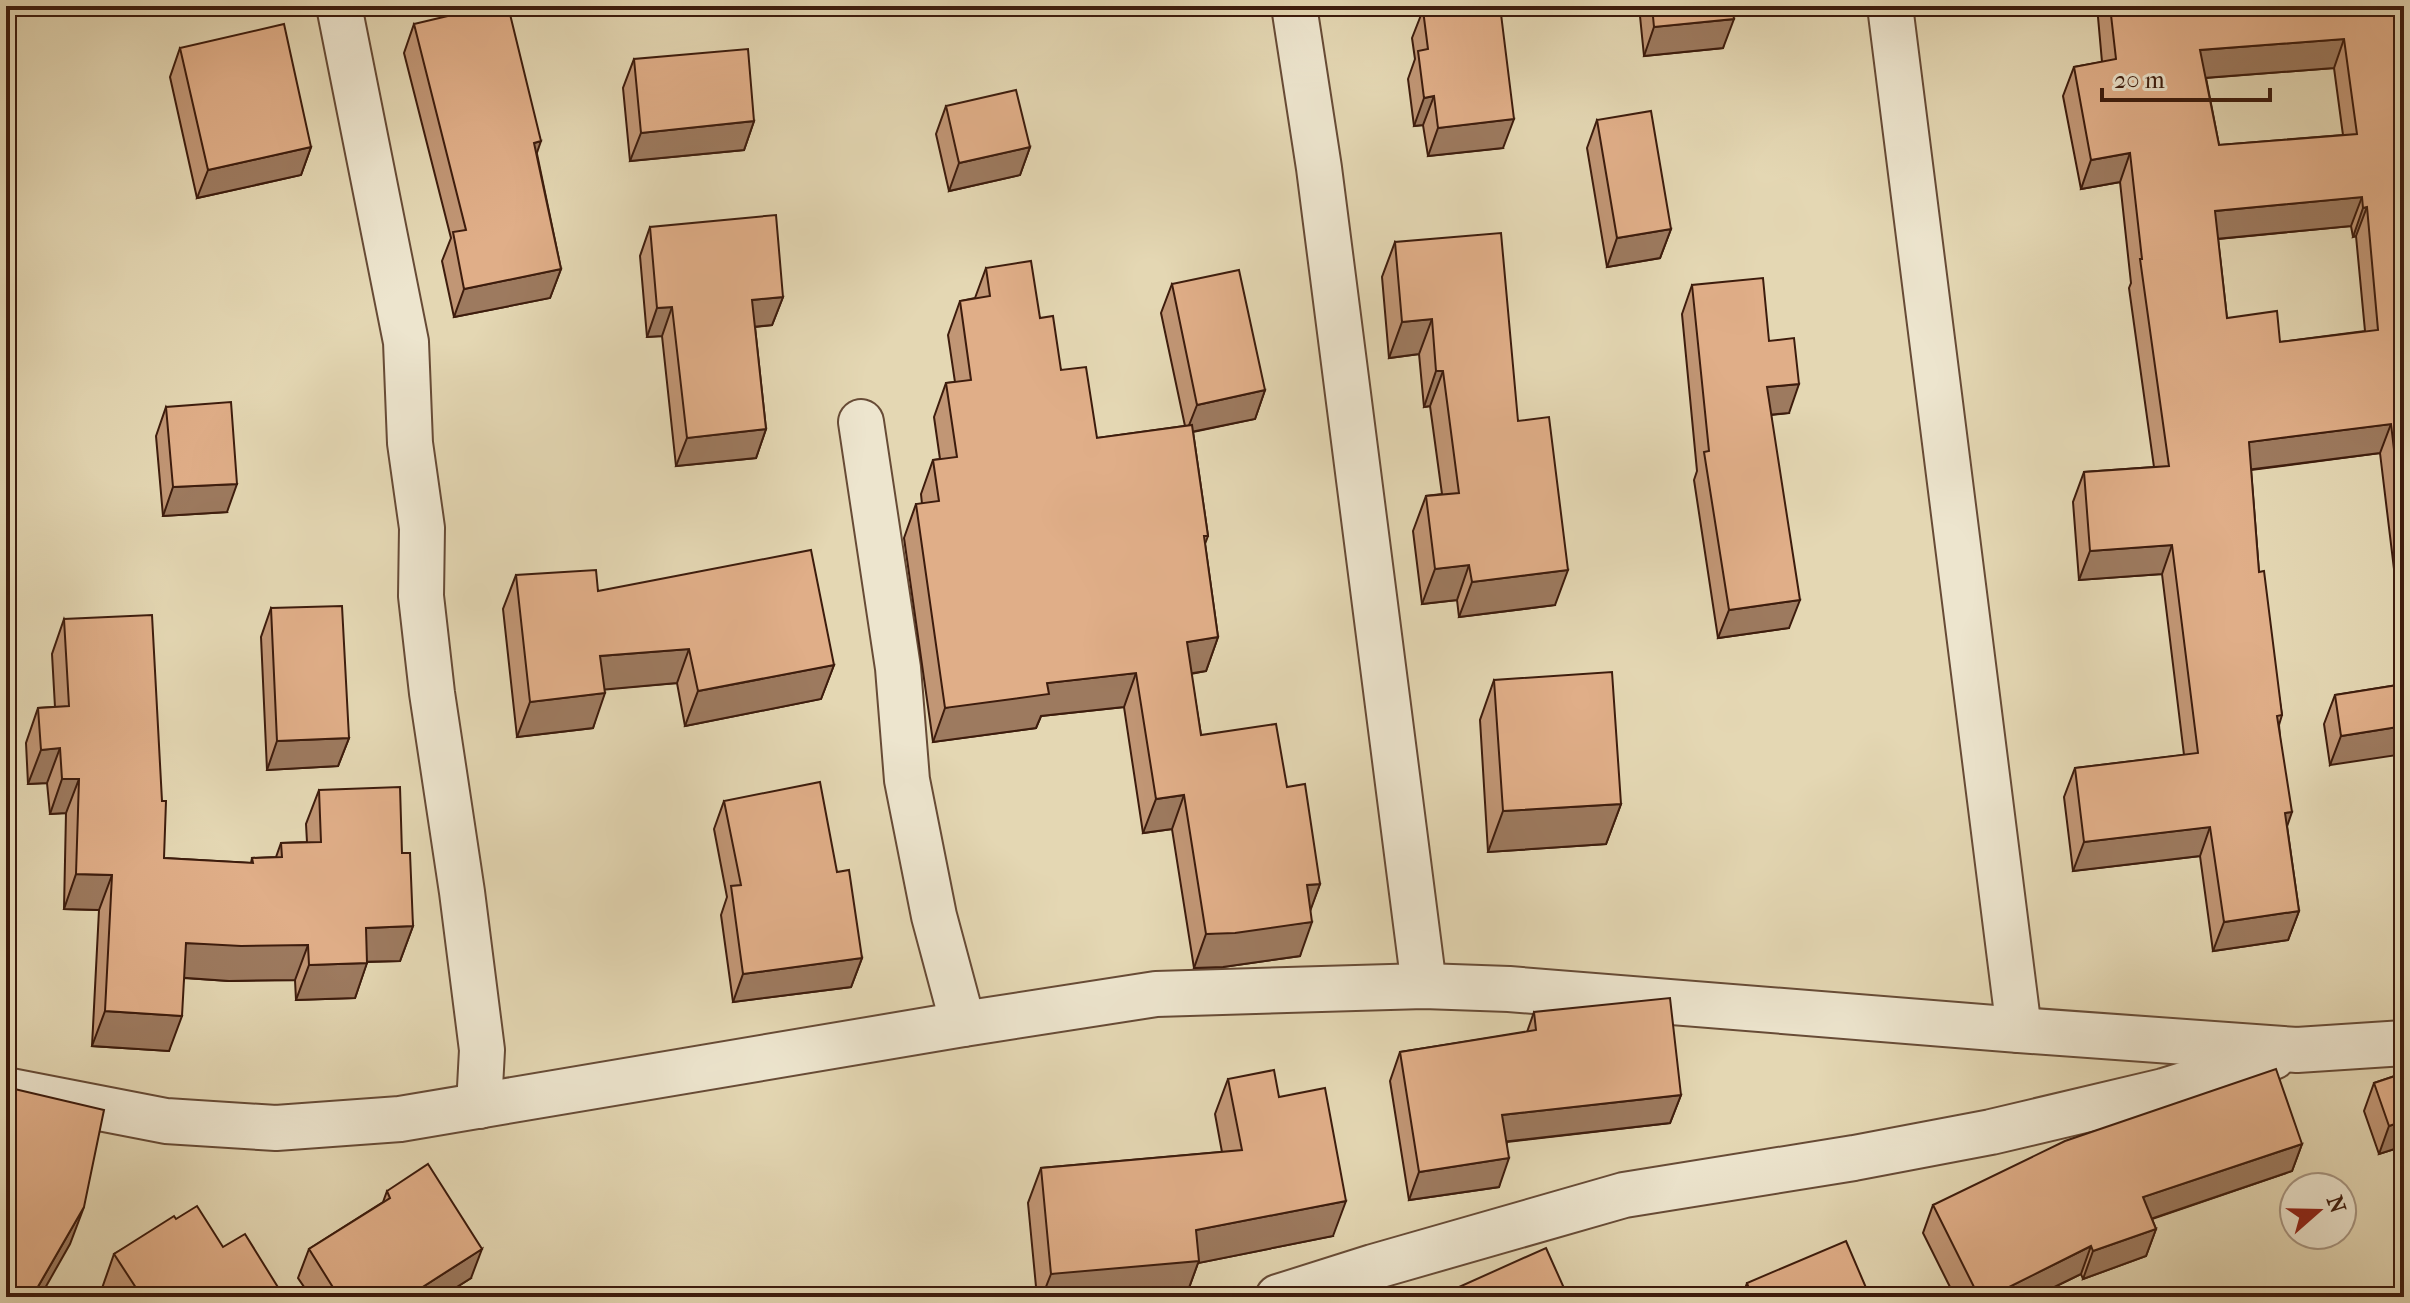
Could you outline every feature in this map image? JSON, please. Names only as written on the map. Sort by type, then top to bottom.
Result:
[{"type":"street","points":[[339,6],[406,342],[410,443],[422,528],[421,596],[482,1050],[479,1106]]},
{"type":"street","points":[[1294,6],[1319,168],[1424,986]]},
{"type":"street","points":[[1890,6],[2019,1030]]},
{"type":"street","points":[[861,422],[898,668],[907,780],[934,916],[963,1024]]},
{"type":"street","points":[[6,1090],[166,1121],[276,1128],[400,1119],[1156,994],[1424,986],[1509,989],[2297,1050],[2404,1043]]},
{"type":"street","points":[[1278,1297],[1624,1195],[1854,1158],[1991,1132],[2164,1091],[2297,1050]]},
{"type":"building","points":[[490,6],[508,6],[541,141],[534,143],[561,269],[464,289],[453,232],[466,230],[414,24]]},
{"type":"building","points":[[1452,6],[1500,6],[1514,119],[1438,128],[1434,96],[1424,98],[1418,51],[1428,49],[1423,10]]},
{"type":"building","points":[[1652,6],[1732,6],[1734,19],[1654,27]]},
{"type":"building","points":[[2110,6],[2404,6],[2404,534],[2391,424],[2249,442],[2259,572],[2264,571],[2282,715],[2277,716],[2292,812],[2285,813],[2299,911],[2224,922],[2210,827],[2084,842],[2075,768],[2198,753],[2172,545],[2090,551],[2084,472],[2169,466],[2140,259],[2130,153],[2091,160],[2074,67],[2116,59]],"holes":[[[2344,39],[2357,134],[2219,145],[2200,50]],[[2362,197],[2363,208],[2367,207],[2378,330],[2280,342],[2277,311],[2227,318],[2215,211]]]},
{"type":"building","points":[[284,24],[311,147],[208,170],[180,48]]},
{"type":"building","points":[[748,49],[754,121],[641,133],[634,59]]},
{"type":"building","points":[[1016,90],[1030,147],[959,163],[946,106]]},
{"type":"building","points":[[1651,111],[1671,229],[1617,238],[1597,120]]},
{"type":"building","points":[[776,215],[783,297],[752,300],[766,429],[687,438],[672,307],[657,308],[650,227]]},
{"type":"building","points":[[1501,233],[1518,421],[1549,417],[1568,570],[1472,582],[1469,565],[1435,569],[1426,496],[1459,493],[1443,371],[1436,371],[1432,319],[1402,322],[1395,242]]},
{"type":"building","points":[[1031,261],[1040,318],[1053,316],[1061,370],[1086,367],[1097,438],[1192,425],[1218,637],[1187,642],[1201,735],[1276,724],[1287,787],[1305,784],[1320,884],[1307,885],[1312,922],[1206,934],[1184,795],[1156,799],[1136,673],[1047,683],[1049,694],[945,708],[916,504],[939,501],[933,460],[957,457],[946,383],[971,380],[960,301],[990,296],[986,268]]},
{"type":"building","points":[[1239,270],[1265,390],[1197,405],[1172,284]]},
{"type":"building","points":[[1763,278],[1769,341],[1794,338],[1799,384],[1767,387],[1800,600],[1729,610],[1704,452],[1709,451],[1692,285]]},
{"type":"building","points":[[231,402],[237,484],[173,487],[166,407]]},
{"type":"building","points":[[811,550],[834,665],[698,691],[689,649],[600,656],[605,693],[530,702],[516,575],[596,570],[598,591]]},
{"type":"building","points":[[342,606],[349,738],[277,741],[271,608]]},
{"type":"building","points":[[152,615],[162,801],[166,801],[164,858],[253,863],[252,858],[282,857],[281,843],[321,842],[319,790],[400,787],[402,853],[410,853],[413,926],[366,928],[367,963],[309,965],[308,945],[186,943],[182,1016],[105,1011],[112,875],[76,874],[79,779],[62,779],[60,748],[41,750],[38,708],[69,706],[64,619]]},
{"type":"building","points":[[1612,672],[1621,804],[1503,811],[1494,680]]},
{"type":"building","points":[[2404,684],[2404,726],[2341,736],[2335,695]]},
{"type":"building","points":[[820,782],[837,872],[849,870],[862,958],[743,974],[731,886],[741,885],[724,801]]},
{"type":"building","points":[[1670,998],[1681,1095],[1502,1115],[1509,1158],[1419,1172],[1400,1052],[1536,1030],[1534,1012]]},
{"type":"building","points":[[2276,1069],[2302,1144],[2143,1197],[2156,1229],[2093,1251],[2091,1246],[1989,1297],[1979,1297],[1933,1205],[2065,1141]]},
{"type":"building","points":[[1274,1070],[1279,1097],[1325,1088],[1346,1201],[1196,1230],[1199,1261],[1051,1274],[1041,1168],[1242,1150],[1228,1079]]},
{"type":"building","points":[[2404,1073],[2404,1121],[2389,1126],[2374,1083]]},
{"type":"building","points":[[6,1087],[104,1110],[84,1207],[32,1297],[6,1297],[6,1139],[9,1134],[6,1134]]},
{"type":"building","points":[[428,1164],[482,1249],[407,1297],[339,1297],[309,1249],[390,1198],[387,1191]]},
{"type":"building","points":[[197,1206],[223,1247],[245,1234],[284,1297],[142,1297],[114,1254],[174,1216],[176,1219]]},
{"type":"building","points":[[1846,1241],[1870,1297],[1752,1297],[1747,1283]]},
{"type":"building","points":[[1546,1248],[1568,1297],[1453,1297],[1450,1291]]}]
